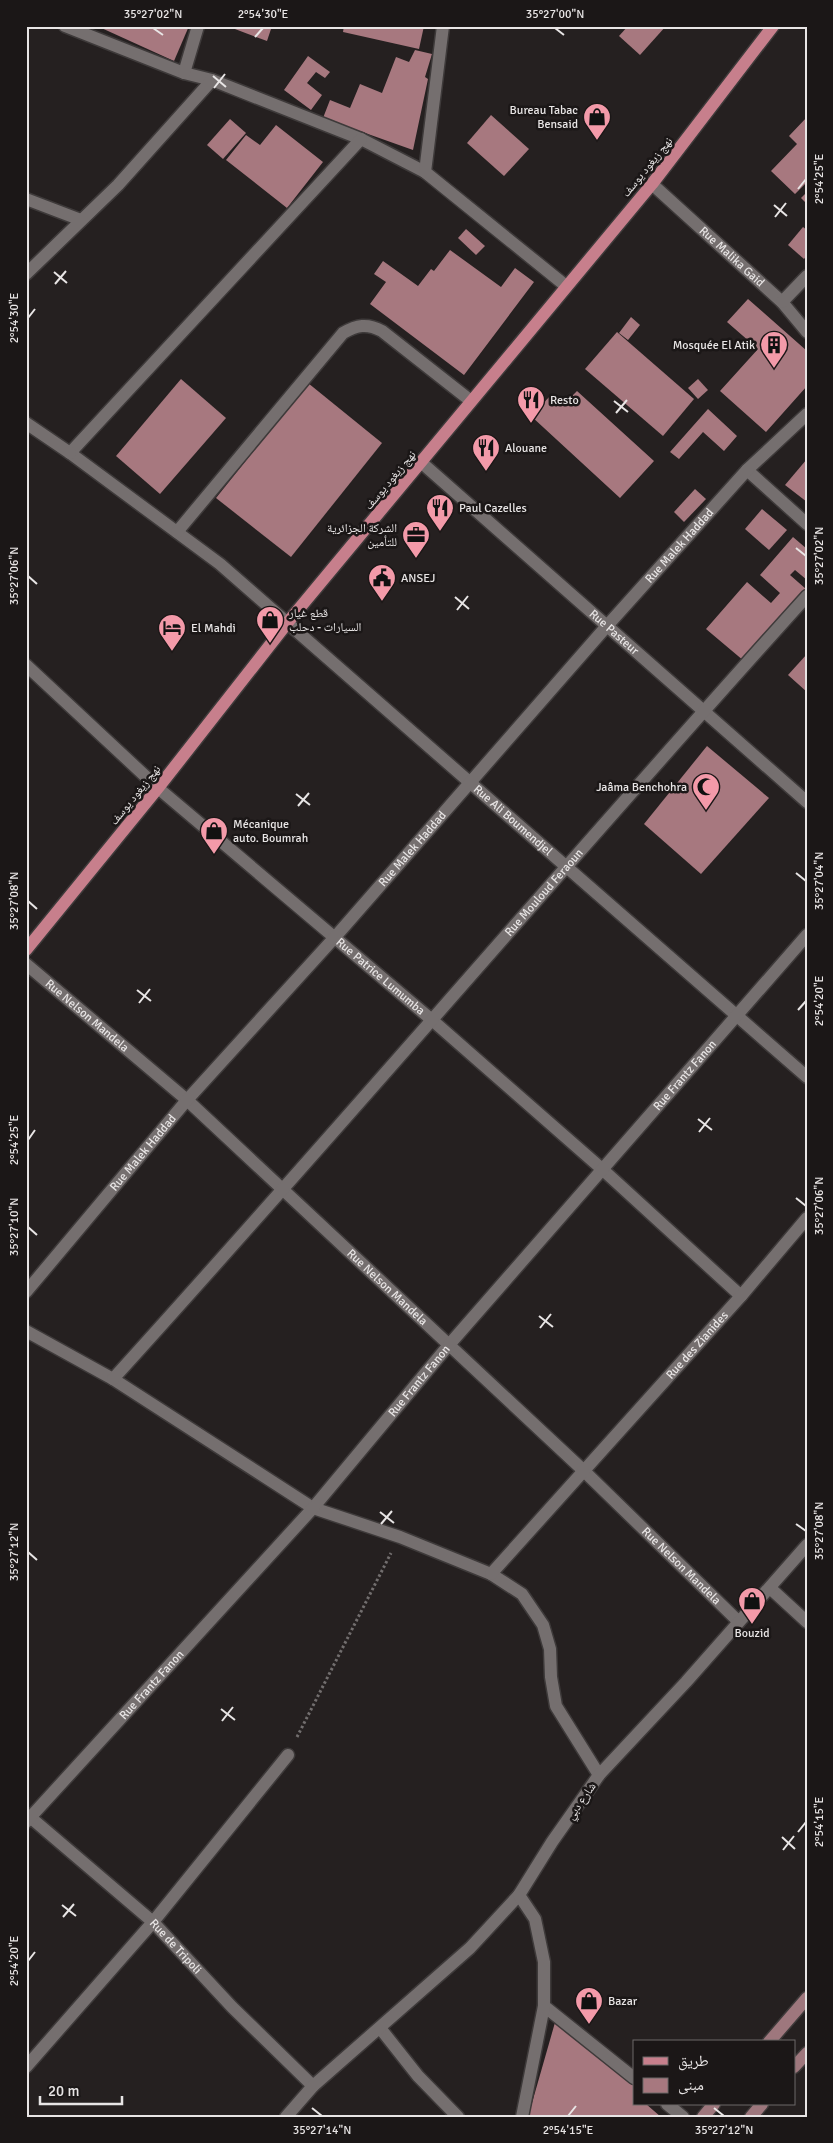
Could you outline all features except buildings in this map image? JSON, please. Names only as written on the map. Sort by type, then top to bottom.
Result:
[{"type":"main road","name":"نهج زيغود يوسف","points":[[26,950],[158,788],[288,622],[652,184],[772,26]]},
{"type":"main road","points":[[771,2040],[807,1998]]},
{"type":"main road","points":[[796,2066],[807,2053]]},
{"type":"main road","points":[[703,2117],[712,2106]]},
{"type":"main road","points":[[751,2117],[760,2106]]},
{"type":"street","points":[[65,26],[184,73],[212,80],[362,138],[425,172],[566,286]]},
{"type":"street","points":[[184,73],[198,26]]},
{"type":"street","points":[[425,172],[444,26]]},
{"type":"street","points":[[26,274],[118,185],[212,80]]},
{"type":"street","points":[[70,453],[362,138]]},
{"type":"street","name":"Rue Malika Gaid","points":[[652,184],[782,302],[807,332]]},
{"type":"street","points":[[26,199],[81,220]]},
{"type":"street","points":[[782,302],[807,276]]},
{"type":"street","points":[[177,532],[343,333],[355,326],[370,325],[382,331],[471,401]]},
{"type":"street","name":"Rue Malek Haddad","points":[[26,1292],[187,1100],[336,936],[606,627],[747,470],[807,414]]},
{"type":"street","name":"Rue Ali Boumendjel","points":[[26,423],[70,453],[220,564],[471,781],[807,1077]]},
{"type":"street","name":"Rue Pasteur","points":[[422,463],[807,802]]},
{"type":"street","points":[[747,470],[807,524]]},
{"type":"street","name":"Rue Mouloud Feraoun","points":[[113,1379],[283,1191],[703,711],[807,596]]},
{"type":"street","name":"Rue Patrice Lumumba","points":[[26,665],[158,788],[336,936],[602,1169],[741,1296]]},
{"type":"street","name":"Rue Frantz Fanon","points":[[28,1819],[313,1508],[448,1346],[736,1014],[807,935]]},
{"type":"street","name":"Rue Nelson Mandela","points":[[26,964],[187,1100],[448,1346],[584,1471],[738,1621]]},
{"type":"street","name":"Rue des Zianides","points":[[492,1574],[741,1296],[807,1218]]},
{"type":"street","points":[[26,1331],[113,1379],[313,1508],[400,1537],[492,1574],[522,1594],[543,1625],[550,1649],[550,1677],[556,1706],[599,1774]]},
{"type":"street","name":"شارع دبي","points":[[286,2117],[313,2086],[470,1948],[519,1895],[552,1842],[599,1774],[686,1682],[807,1545]]},
{"type":"street","points":[[770,1588],[807,1622]]},
{"type":"street","points":[[26,2067],[153,1922],[288,1755]]},
{"type":"street","name":"Rue de Tripoli","points":[[28,1819],[153,1922],[232,2007],[313,2086]]},
{"type":"street","points":[[519,1895],[535,1919],[544,1962],[544,2006],[522,2117]]},
{"type":"street","points":[[544,2006],[633,2077]]},
{"type":"street","points":[[380,2028],[418,2076],[458,2117]]},
{"type":"street","points":[[669,2106],[682,2117]]},
{"type":"path","points":[[288,1755],[400,1537]]},
{"type":"place","name":"Bureau Tabac Bensaid","points":[[597,141]]},
{"type":"place","name":"Mosquée El Atik","points":[[774,369]]},
{"type":"place","name":"Resto","points":[[531,424]]},
{"type":"place","name":"Alouane","points":[[486,472]]},
{"type":"place","name":"Paul Cazelles","points":[[440,532]]},
{"type":"place","name":"الشركة الجزائرية للتأمين","points":[[416,559]]},
{"type":"place","name":"ANSEJ","points":[[382,602]]},
{"type":"place","name":"قطع غيار السيارات - دحلب","points":[[270,644]]},
{"type":"place","name":"El Mahdi","points":[[172,652]]},
{"type":"place","name":"Jaâma Benchohra","points":[[706,811]]},
{"type":"place","name":"Mécanique auto. Boumrah","points":[[214,855]]},
{"type":"place","name":"Bouzid","points":[[752,1625]]},
{"type":"place","name":"Bazar","points":[[589,2025]]}]
